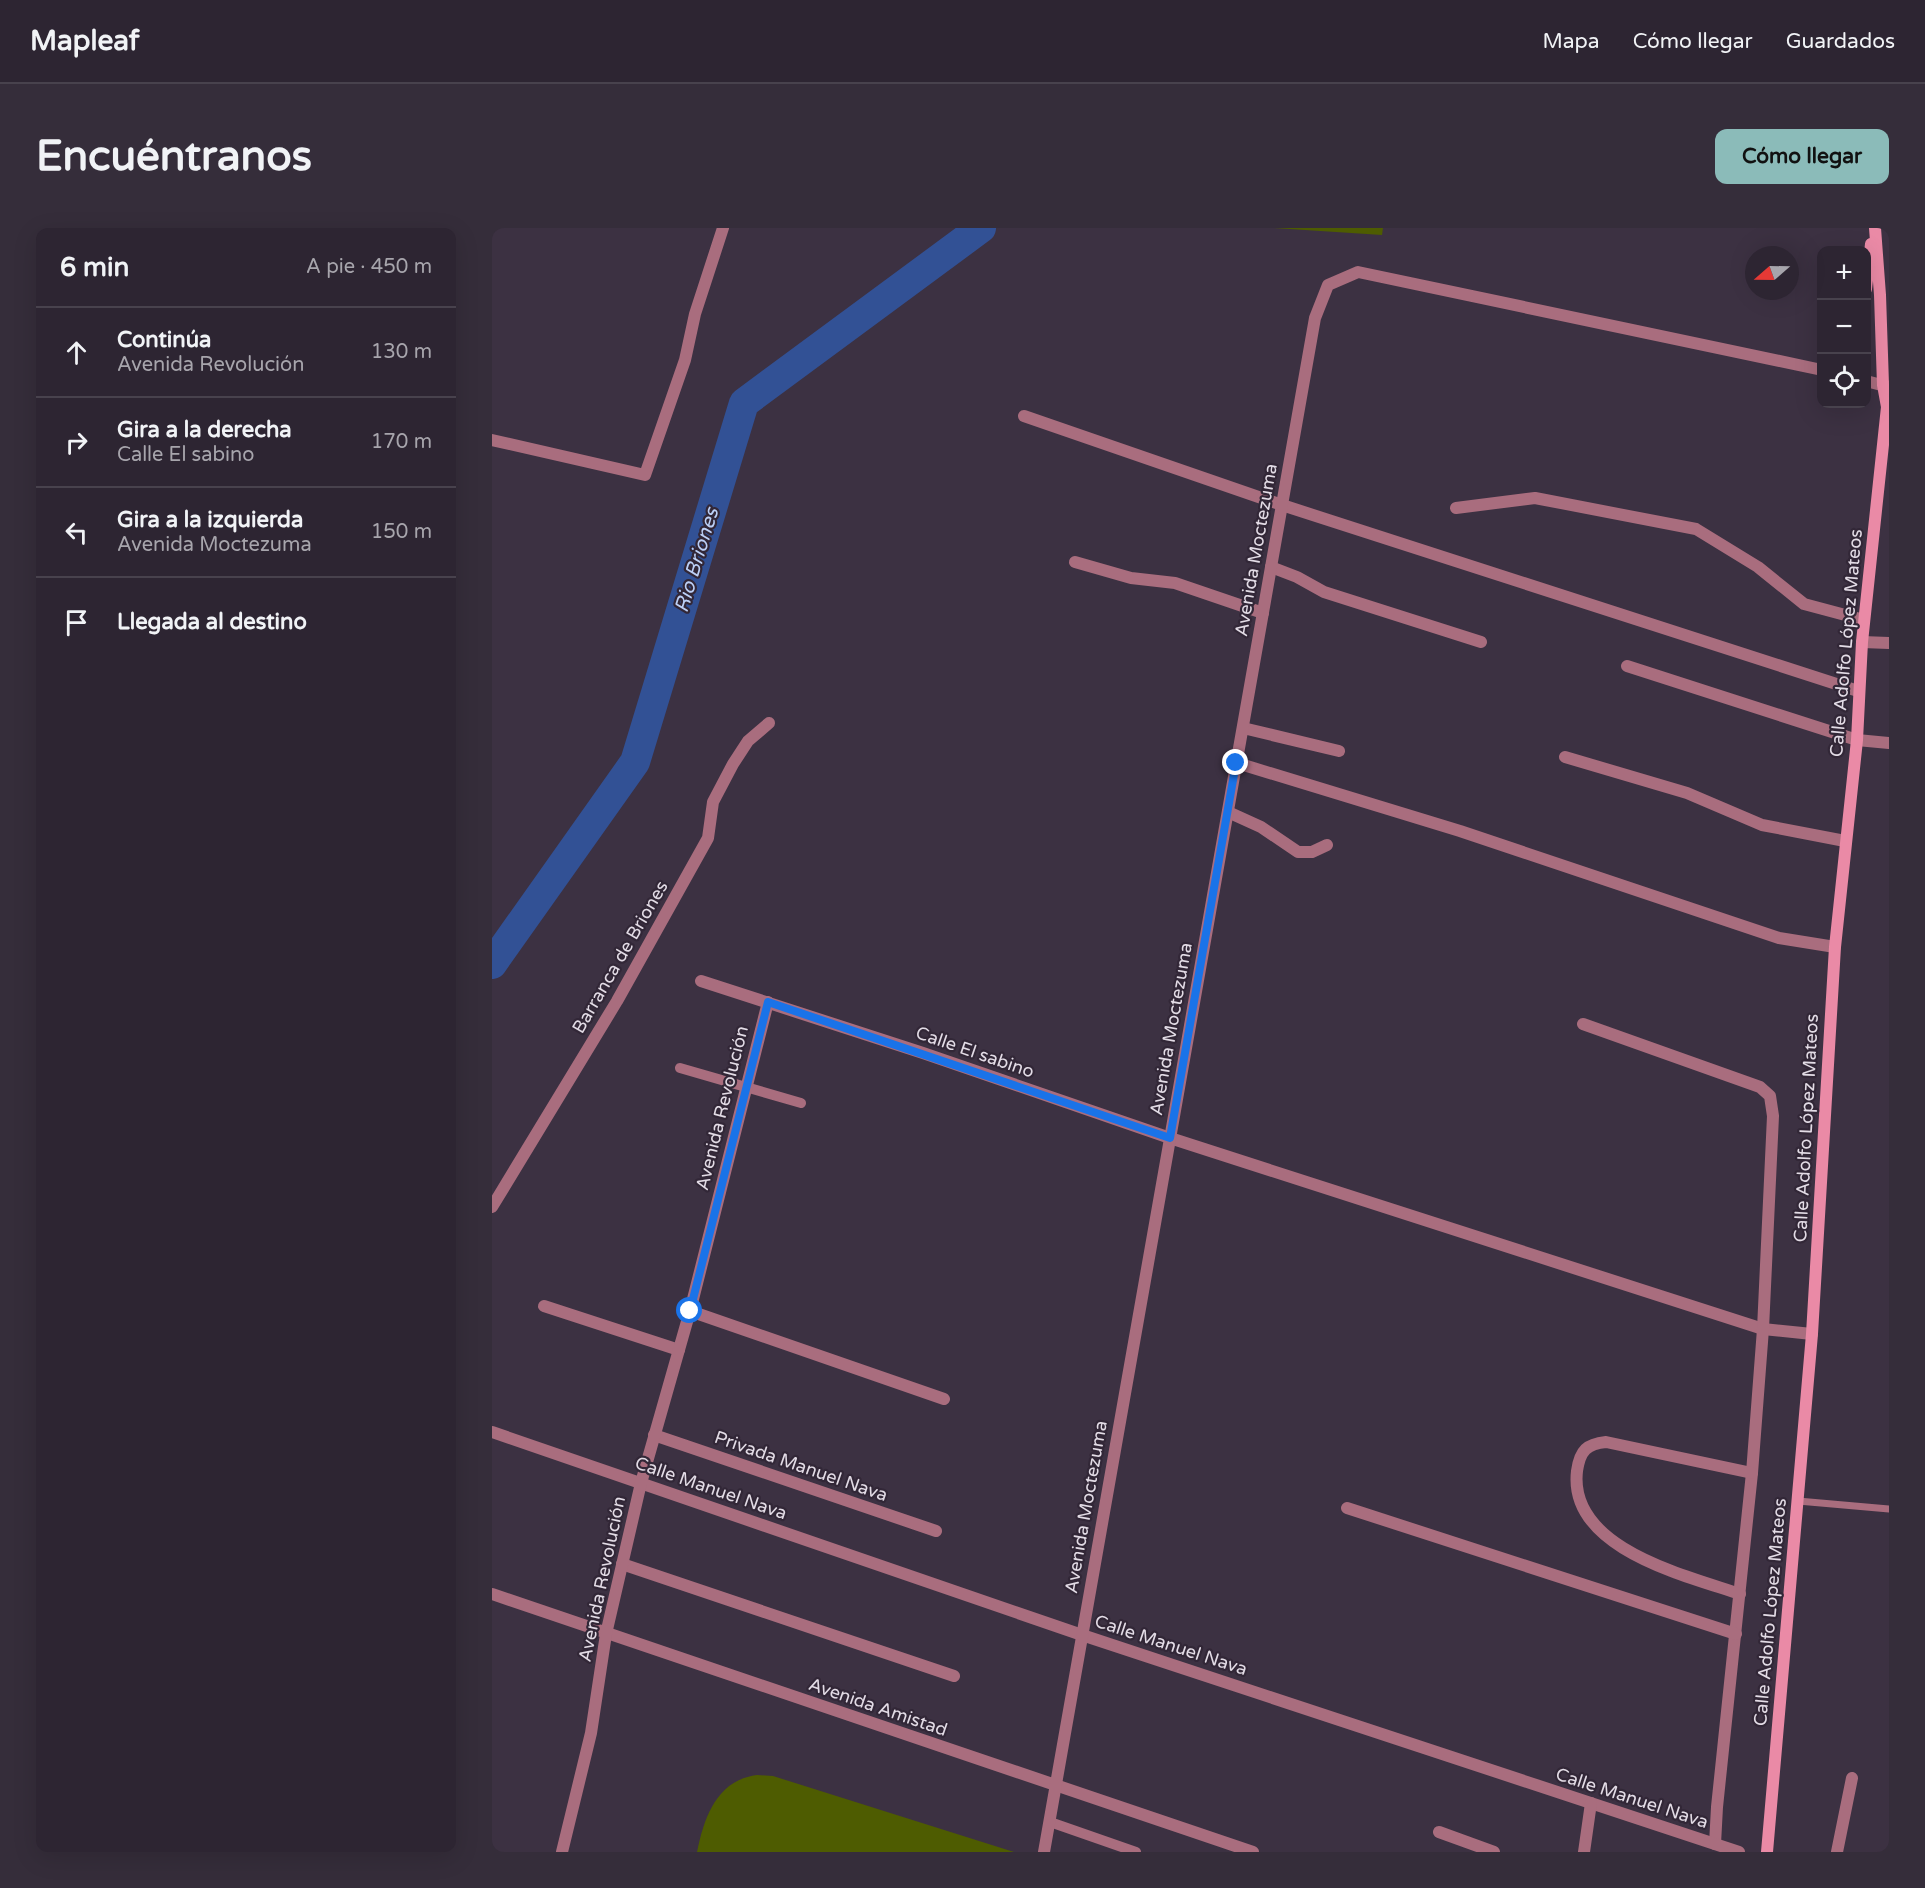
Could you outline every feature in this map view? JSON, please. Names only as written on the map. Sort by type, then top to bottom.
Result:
[{"type":"main road","points":[[1871,251],[1874,228]]},
{"type":"main road","name":"Calle Adolfo López Mateos","points":[[1767,1852],[1812,1334],[1835,947],[1857,740],[1858,691],[1864,620],[1888,404],[1874,228]]},
{"type":"street","points":[[492,440],[645,475],[685,360],[695,314],[723,228]]},
{"type":"street","name":"Avenida Moctezuma","points":[[1044,1852],[1315,318],[1328,285],[1358,272],[1817,369]]},
{"type":"street","points":[[1871,382],[1886,386]]},
{"type":"street","points":[[1024,416],[1282,505],[1858,691]]},
{"type":"street","points":[[1456,508],[1535,498],[1696,529],[1758,567],[1804,604],[1864,620]]},
{"type":"street","points":[[1075,562],[1131,578],[1175,583],[1263,613]]},
{"type":"street","points":[[1271,567],[1297,577],[1324,592],[1481,642]]},
{"type":"street","points":[[1862,642],[1889,643]]},
{"type":"street","points":[[1628,666],[1857,740],[1889,743]]},
{"type":"street","name":"Barranca de Briones","points":[[492,1207],[617,1001],[708,838],[713,802],[733,764],[748,741],[769,723]]},
{"type":"street","points":[[1243,728],[1340,751]]},
{"type":"street","points":[[1565,757],[1687,793],[1762,825],[1845,841]]},
{"type":"street","points":[[1236,763],[1460,831],[1779,938],[1835,947]]},
{"type":"street","points":[[1228,812],[1261,827],[1298,852],[1312,852],[1327,845]]},
{"type":"street","name":"Calle El sabino","points":[[701,981],[1170,1138],[1763,1329],[1812,1334]]},
{"type":"street","name":"Avenida Revolución","points":[[562,1852],[591,1733],[606,1634],[641,1483],[690,1311],[768,1002]]},
{"type":"street","points":[[1583,1024],[1760,1087],[1770,1095],[1773,1116],[1763,1329],[1752,1473],[1715,1844]]},
{"type":"street","points":[[680,1068],[801,1103]]},
{"type":"street","points":[[544,1306],[679,1350]]},
{"type":"street","points":[[690,1311],[944,1399]]},
{"type":"street","name":"Calle Manuel Nava","points":[[492,1432],[1082,1635],[1739,1852]]},
{"type":"street","name":"Privada Manuel Nava","points":[[654,1436],[936,1531]]},
{"type":"street","points":[[1740,1594],[1672,1571],[1624,1550],[1600,1531],[1583,1506],[1576,1486],[1577,1467],[1583,1451],[1592,1443],[1606,1442],[1752,1473]]},
{"type":"street","points":[[1347,1508],[1736,1634]]},
{"type":"street","points":[[622,1564],[954,1676]]},
{"type":"street","name":"Avenida Amistad","points":[[492,1594],[1253,1852]]},
{"type":"street","points":[[1837,1852],[1852,1778]]},
{"type":"street","points":[[1584,1852],[1591,1803]]},
{"type":"street","points":[[1050,1822],[1136,1852]]},
{"type":"street","points":[[1439,1832],[1494,1852]]},
{"type":"lane","points":[[1798,1501],[1889,1509]]},
{"type":"green space","points":[[1274,228],[1383,228],[1382,235]]},
{"type":"green space","points":[[757,1775],[773,1776],[1014,1852],[697,1852],[709,1814],[722,1792],[743,1778]]},
{"type":"waterway","name":"Rio Briones","points":[[492,964],[635,762],[744,403],[981,228]]},
{"type":"route","points":[[690,1311],[768,1002],[1170,1138],[1236,763]]}]
